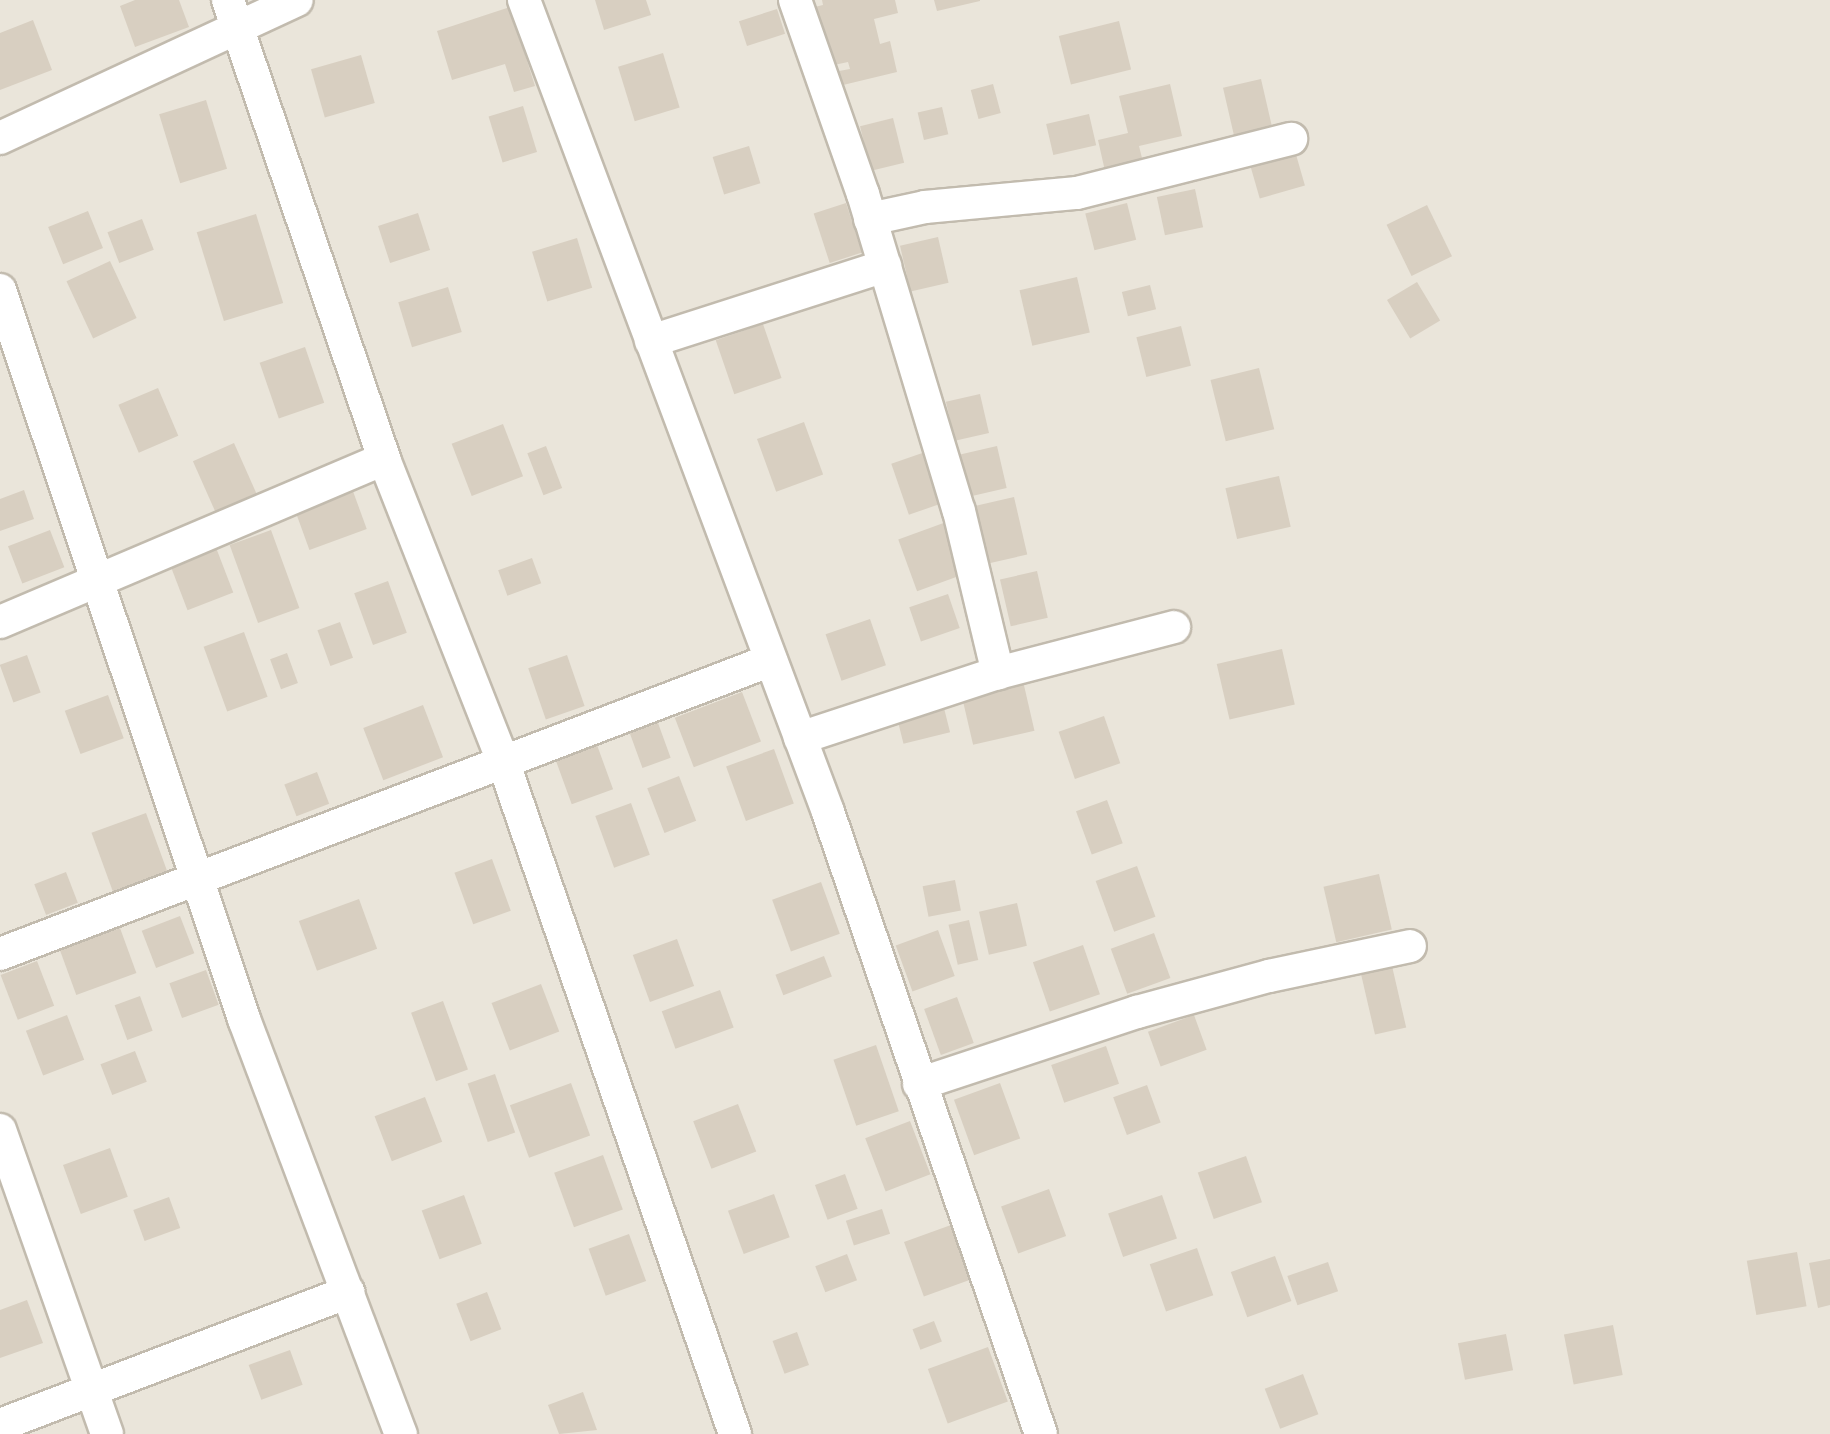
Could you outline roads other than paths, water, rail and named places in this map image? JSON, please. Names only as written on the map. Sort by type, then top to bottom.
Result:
[{"type":"street","points":[[0,138],[233,13],[297,0]]},
{"type":"street","points":[[524,0],[800,738],[1041,1434]]},
{"type":"street","points":[[795,0],[870,219],[959,511],[998,673]]},
{"type":"street","points":[[233,13],[384,459],[503,761],[735,1434]]},
{"type":"street","points":[[870,219],[925,207],[1077,193],[1291,139]]},
{"type":"street","points":[[651,341],[885,266]]},
{"type":"street","points":[[0,290],[196,877],[401,1434]]},
{"type":"street","points":[[0,622],[384,459]]},
{"type":"street","points":[[800,738],[998,673],[1174,627]]},
{"type":"street","points":[[0,954],[771,660]]},
{"type":"street","points":[[919,1084],[1166,1004],[1410,946]]},
{"type":"street","points":[[0,1130],[107,1434]]},
{"type":"street","points":[[0,1425],[348,1292]]}]
